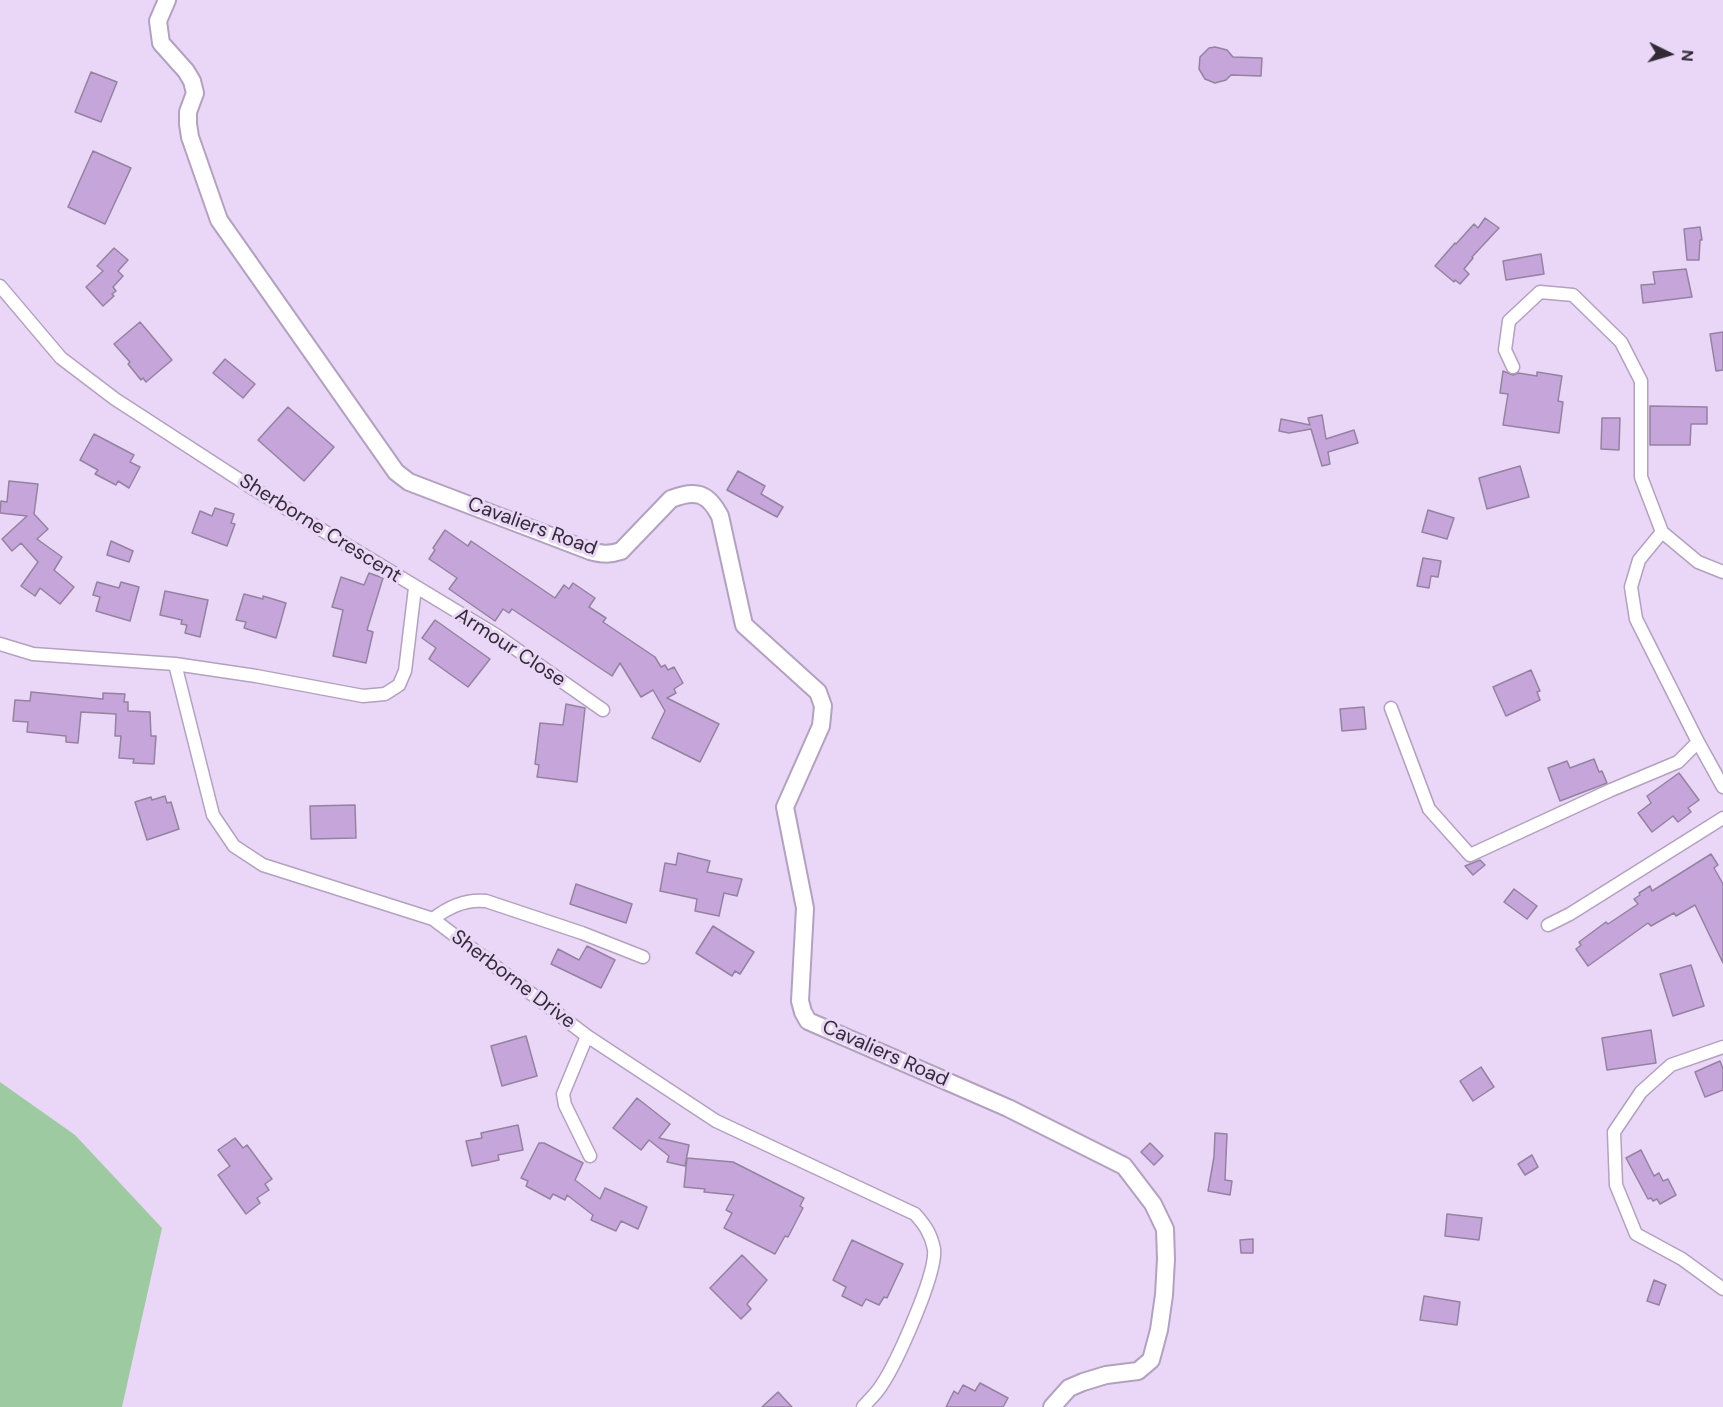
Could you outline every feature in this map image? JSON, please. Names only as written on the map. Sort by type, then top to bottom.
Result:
[{"type":"main road","name":"Cavaliers Road","points":[[166,0],[158,21],[162,43],[192,81],[195,93],[188,112],[190,137],[219,220],[396,472],[409,482],[603,554],[621,551],[671,499],[682,494],[694,494],[712,501],[720,516],[744,625],[818,692],[823,706],[821,726],[786,807],[805,908],[800,1001],[808,1021],[1008,1108],[1124,1166],[1153,1204],[1165,1228],[1164,1295],[1159,1330],[1151,1360],[1138,1371],[1106,1375],[1069,1388],[1057,1405]]},
{"type":"street","name":"Sherborne Crescent","points":[[0,286],[62,358],[115,399],[240,480],[415,588],[405,671],[399,685],[385,694],[363,696],[175,664]]},
{"type":"street","points":[[1513,367],[1504,350],[1509,321],[1540,292],[1574,295],[1621,342],[1641,381],[1641,477],[1662,532],[1698,562],[1723,572]]},
{"type":"street","points":[[1662,532],[1639,560],[1631,587],[1635,619],[1723,787]]},
{"type":"street","name":"Armour Close","points":[[415,588],[496,635],[603,710]]},
{"type":"street","points":[[0,644],[33,654],[175,664]]},
{"type":"street","name":"Sherborne Drive","points":[[175,664],[213,815],[234,846],[263,865],[433,919],[587,1036],[716,1120],[915,1214],[929,1230],[934,1252],[928,1279],[899,1356],[880,1388],[863,1407]]},
{"type":"street","points":[[1391,708],[1429,809],[1470,855],[1678,762],[1698,742]]},
{"type":"street","points":[[1548,925],[1570,914],[1723,818]]},
{"type":"street","points":[[433,919],[443,911],[473,900],[486,901],[582,933],[643,957]]},
{"type":"street","points":[[587,1036],[563,1094],[565,1105],[590,1156]]},
{"type":"street","points":[[1723,1047],[1671,1065],[1641,1092],[1614,1132],[1616,1185],[1636,1234],[1682,1259],[1723,1290]]},
{"type":"green space","points":[[0,1082],[75,1135],[162,1228],[122,1407],[0,1407]]},
{"type":"building","points":[[1209,48],[1227,50],[1233,57],[1262,58],[1261,76],[1231,75],[1226,80],[1215,83],[1205,79],[1199,69],[1200,57]]},
{"type":"building","points":[[91,72],[117,82],[101,122],[75,112]]},
{"type":"building","points":[[93,151],[131,168],[105,224],[68,207]]},
{"type":"building","points":[[1485,218],[1499,228],[1464,269],[1469,274],[1460,284],[1455,280],[1454,282],[1435,266],[1474,224],[1478,228]]},
{"type":"building","points":[[1700,227],[1702,240],[1700,240],[1699,260],[1687,260],[1684,229]]},
{"type":"building","points":[[114,248],[128,260],[118,271],[123,276],[113,287],[116,291],[112,294],[114,296],[103,306],[86,287],[103,271],[97,266]]},
{"type":"building","points":[[1541,254],[1544,274],[1506,280],[1503,261]]},
{"type":"building","points":[[1686,269],[1692,297],[1643,303],[1641,285],[1655,284],[1653,272]]},
{"type":"building","points":[[140,322],[172,360],[146,382],[143,378],[141,380],[128,364],[130,362],[114,344]]},
{"type":"building","points":[[1723,332],[1723,370],[1716,371],[1710,334]]},
{"type":"building","points":[[225,359],[255,384],[243,398],[213,373]]},
{"type":"building","points":[[1503,371],[1513,375],[1518,373],[1537,376],[1537,372],[1562,376],[1558,401],[1563,402],[1559,433],[1503,425],[1508,394],[1500,393]]},
{"type":"building","points":[[1650,406],[1707,407],[1707,424],[1691,424],[1690,445],[1650,445]]},
{"type":"building","points":[[288,407],[334,447],[304,481],[258,440]]},
{"type":"building","points":[[1322,415],[1326,439],[1354,430],[1358,443],[1328,452],[1330,464],[1322,466],[1311,429],[1289,433],[1279,431],[1281,419],[1310,425],[1308,418]]},
{"type":"building","points":[[1602,418],[1620,418],[1619,450],[1601,449]]},
{"type":"building","points":[[94,434],[134,455],[130,462],[140,467],[129,488],[118,481],[116,485],[95,474],[98,470],[80,460]]},
{"type":"building","points":[[1520,466],[1529,497],[1487,509],[1479,478]]},
{"type":"building","points":[[738,471],[765,486],[761,494],[783,507],[777,517],[727,490]]},
{"type":"building","points":[[9,481],[38,484],[34,514],[48,529],[37,539],[62,557],[54,570],[74,587],[60,604],[40,588],[35,596],[21,586],[38,562],[21,543],[12,551],[2,539],[27,516],[0,513],[1,501],[7,502]]},
{"type":"building","points":[[215,508],[234,514],[231,523],[235,524],[227,546],[192,533],[200,511],[212,516]]},
{"type":"building","points":[[1428,510],[1454,518],[1447,539],[1422,532]]},
{"type":"building","points":[[445,530],[468,546],[471,541],[555,598],[564,585],[569,589],[573,583],[595,598],[589,607],[606,618],[603,622],[655,657],[661,667],[665,665],[668,670],[674,667],[683,683],[674,689],[676,693],[667,698],[719,724],[700,762],[652,738],[665,711],[653,690],[641,697],[620,663],[612,676],[512,609],[509,613],[503,609],[495,621],[449,589],[457,578],[429,559],[435,550],[433,548]]},
{"type":"building","points":[[111,541],[133,551],[129,562],[107,555]]},
{"type":"building","points":[[1423,558],[1441,561],[1438,577],[1431,576],[1429,588],[1417,586]]},
{"type":"building","points":[[369,573],[383,578],[367,630],[373,632],[366,663],[333,656],[343,610],[332,607],[341,577],[364,585]]},
{"type":"building","points":[[97,582],[119,588],[121,582],[139,587],[130,621],[96,611],[100,597],[93,595]]},
{"type":"building","points":[[165,591],[208,600],[200,637],[185,633],[187,625],[181,624],[182,620],[160,615]]},
{"type":"building","points":[[244,594],[263,599],[263,596],[286,603],[276,638],[244,628],[246,622],[236,620]]},
{"type":"building","points":[[435,620],[490,659],[468,687],[429,659],[436,648],[422,638]]},
{"type":"building","points":[[1531,670],[1540,691],[1537,692],[1540,700],[1506,716],[1493,687]]},
{"type":"building","points":[[31,692],[103,699],[103,693],[125,694],[124,702],[128,702],[128,711],[150,712],[151,736],[156,736],[154,764],[133,763],[134,759],[119,758],[121,736],[115,736],[116,714],[81,712],[78,743],[66,742],[66,736],[27,732],[28,722],[13,721],[15,700],[30,701]]},
{"type":"building","points":[[566,704],[585,708],[577,782],[537,777],[539,765],[535,764],[540,723],[563,725]]},
{"type":"building","points":[[1364,707],[1366,729],[1342,731],[1340,709]]},
{"type":"building","points":[[1594,759],[1607,783],[1560,801],[1548,768],[1567,761],[1570,768]]},
{"type":"building","points":[[1679,773],[1699,800],[1688,808],[1691,812],[1678,822],[1673,816],[1652,832],[1638,813],[1651,803],[1647,796]]},
{"type":"building","points":[[165,796],[167,803],[171,802],[179,829],[147,840],[135,802]]},
{"type":"building","points":[[355,805],[356,838],[311,839],[310,806]]},
{"type":"building","points":[[678,853],[710,861],[707,872],[742,879],[737,896],[724,893],[719,916],[695,911],[697,899],[660,891],[665,863],[676,865]]},
{"type":"building","points":[[1711,854],[1718,865],[1714,868],[1723,884],[1723,963],[1695,905],[1676,916],[1674,913],[1651,926],[1648,923],[1588,966],[1576,949],[1581,945],[1579,942],[1606,922],[1608,924],[1638,904],[1634,899],[1640,895],[1639,893],[1650,886],[1652,891]]},
{"type":"building","points":[[1480,860],[1485,865],[1473,875],[1465,866]]},
{"type":"building","points":[[576,884],[632,904],[626,923],[570,904]]},
{"type":"building","points":[[1514,889],[1537,906],[1527,919],[1504,902]]},
{"type":"building","points":[[713,926],[754,952],[740,974],[735,971],[732,976],[696,953]]},
{"type":"building","points":[[587,946],[615,960],[601,988],[551,964],[558,949],[579,960]]},
{"type":"building","points":[[1691,965],[1704,1006],[1673,1016],[1660,974]]},
{"type":"building","points":[[1651,1030],[1656,1063],[1607,1070],[1602,1038]]},
{"type":"building","points":[[526,1036],[537,1076],[502,1086],[491,1046]]},
{"type":"building","points":[[1720,1061],[1723,1069],[1723,1090],[1705,1097],[1695,1072]]},
{"type":"building","points":[[1481,1067],[1494,1087],[1473,1101],[1460,1081]]},
{"type":"building","points":[[637,1098],[670,1124],[659,1138],[689,1145],[685,1166],[667,1162],[669,1156],[649,1140],[641,1150],[613,1128]]},
{"type":"building","points":[[518,1125],[523,1150],[498,1155],[499,1160],[472,1166],[466,1141],[482,1138],[481,1133]]},
{"type":"building","points":[[1215,1133],[1227,1134],[1225,1180],[1232,1181],[1230,1195],[1208,1191],[1214,1157]]},
{"type":"building","points":[[235,1138],[243,1148],[247,1145],[272,1179],[265,1184],[269,1190],[257,1198],[260,1203],[246,1214],[218,1175],[230,1166],[218,1150]]},
{"type":"building","points":[[539,1143],[544,1143],[583,1163],[575,1180],[600,1199],[605,1188],[647,1207],[638,1229],[621,1221],[616,1231],[591,1220],[593,1215],[567,1195],[565,1200],[553,1194],[550,1199],[526,1186],[528,1181],[521,1178]]},
{"type":"building","points":[[1150,1143],[1163,1156],[1154,1165],[1141,1152]]},
{"type":"building","points":[[1641,1150],[1654,1176],[1659,1173],[1663,1181],[1668,1179],[1676,1195],[1660,1204],[1657,1199],[1653,1201],[1651,1198],[1648,1199],[1626,1158]]},
{"type":"building","points":[[1532,1155],[1538,1167],[1525,1175],[1518,1164]]},
{"type":"building","points":[[687,1158],[733,1162],[804,1198],[800,1206],[803,1208],[788,1237],[785,1236],[775,1254],[724,1228],[732,1213],[726,1210],[734,1195],[684,1187]]},
{"type":"building","points":[[1447,1214],[1482,1218],[1479,1240],[1445,1236]]},
{"type":"building","points":[[1253,1239],[1253,1253],[1241,1253],[1240,1240]]},
{"type":"building","points":[[852,1240],[903,1264],[887,1298],[884,1297],[879,1305],[866,1299],[862,1306],[842,1296],[846,1287],[833,1280]]},
{"type":"building","points":[[742,1255],[767,1280],[747,1304],[751,1309],[741,1319],[710,1288]]},
{"type":"building","points":[[1654,1280],[1666,1285],[1659,1305],[1647,1301]]},
{"type":"building","points":[[1424,1296],[1460,1302],[1457,1325],[1420,1320]]},
{"type":"building","points":[[980,1383],[1008,1398],[1003,1407],[946,1407],[954,1391],[958,1394],[963,1385],[975,1391]]},
{"type":"building","points":[[778,1392],[792,1407],[762,1407]]}]
